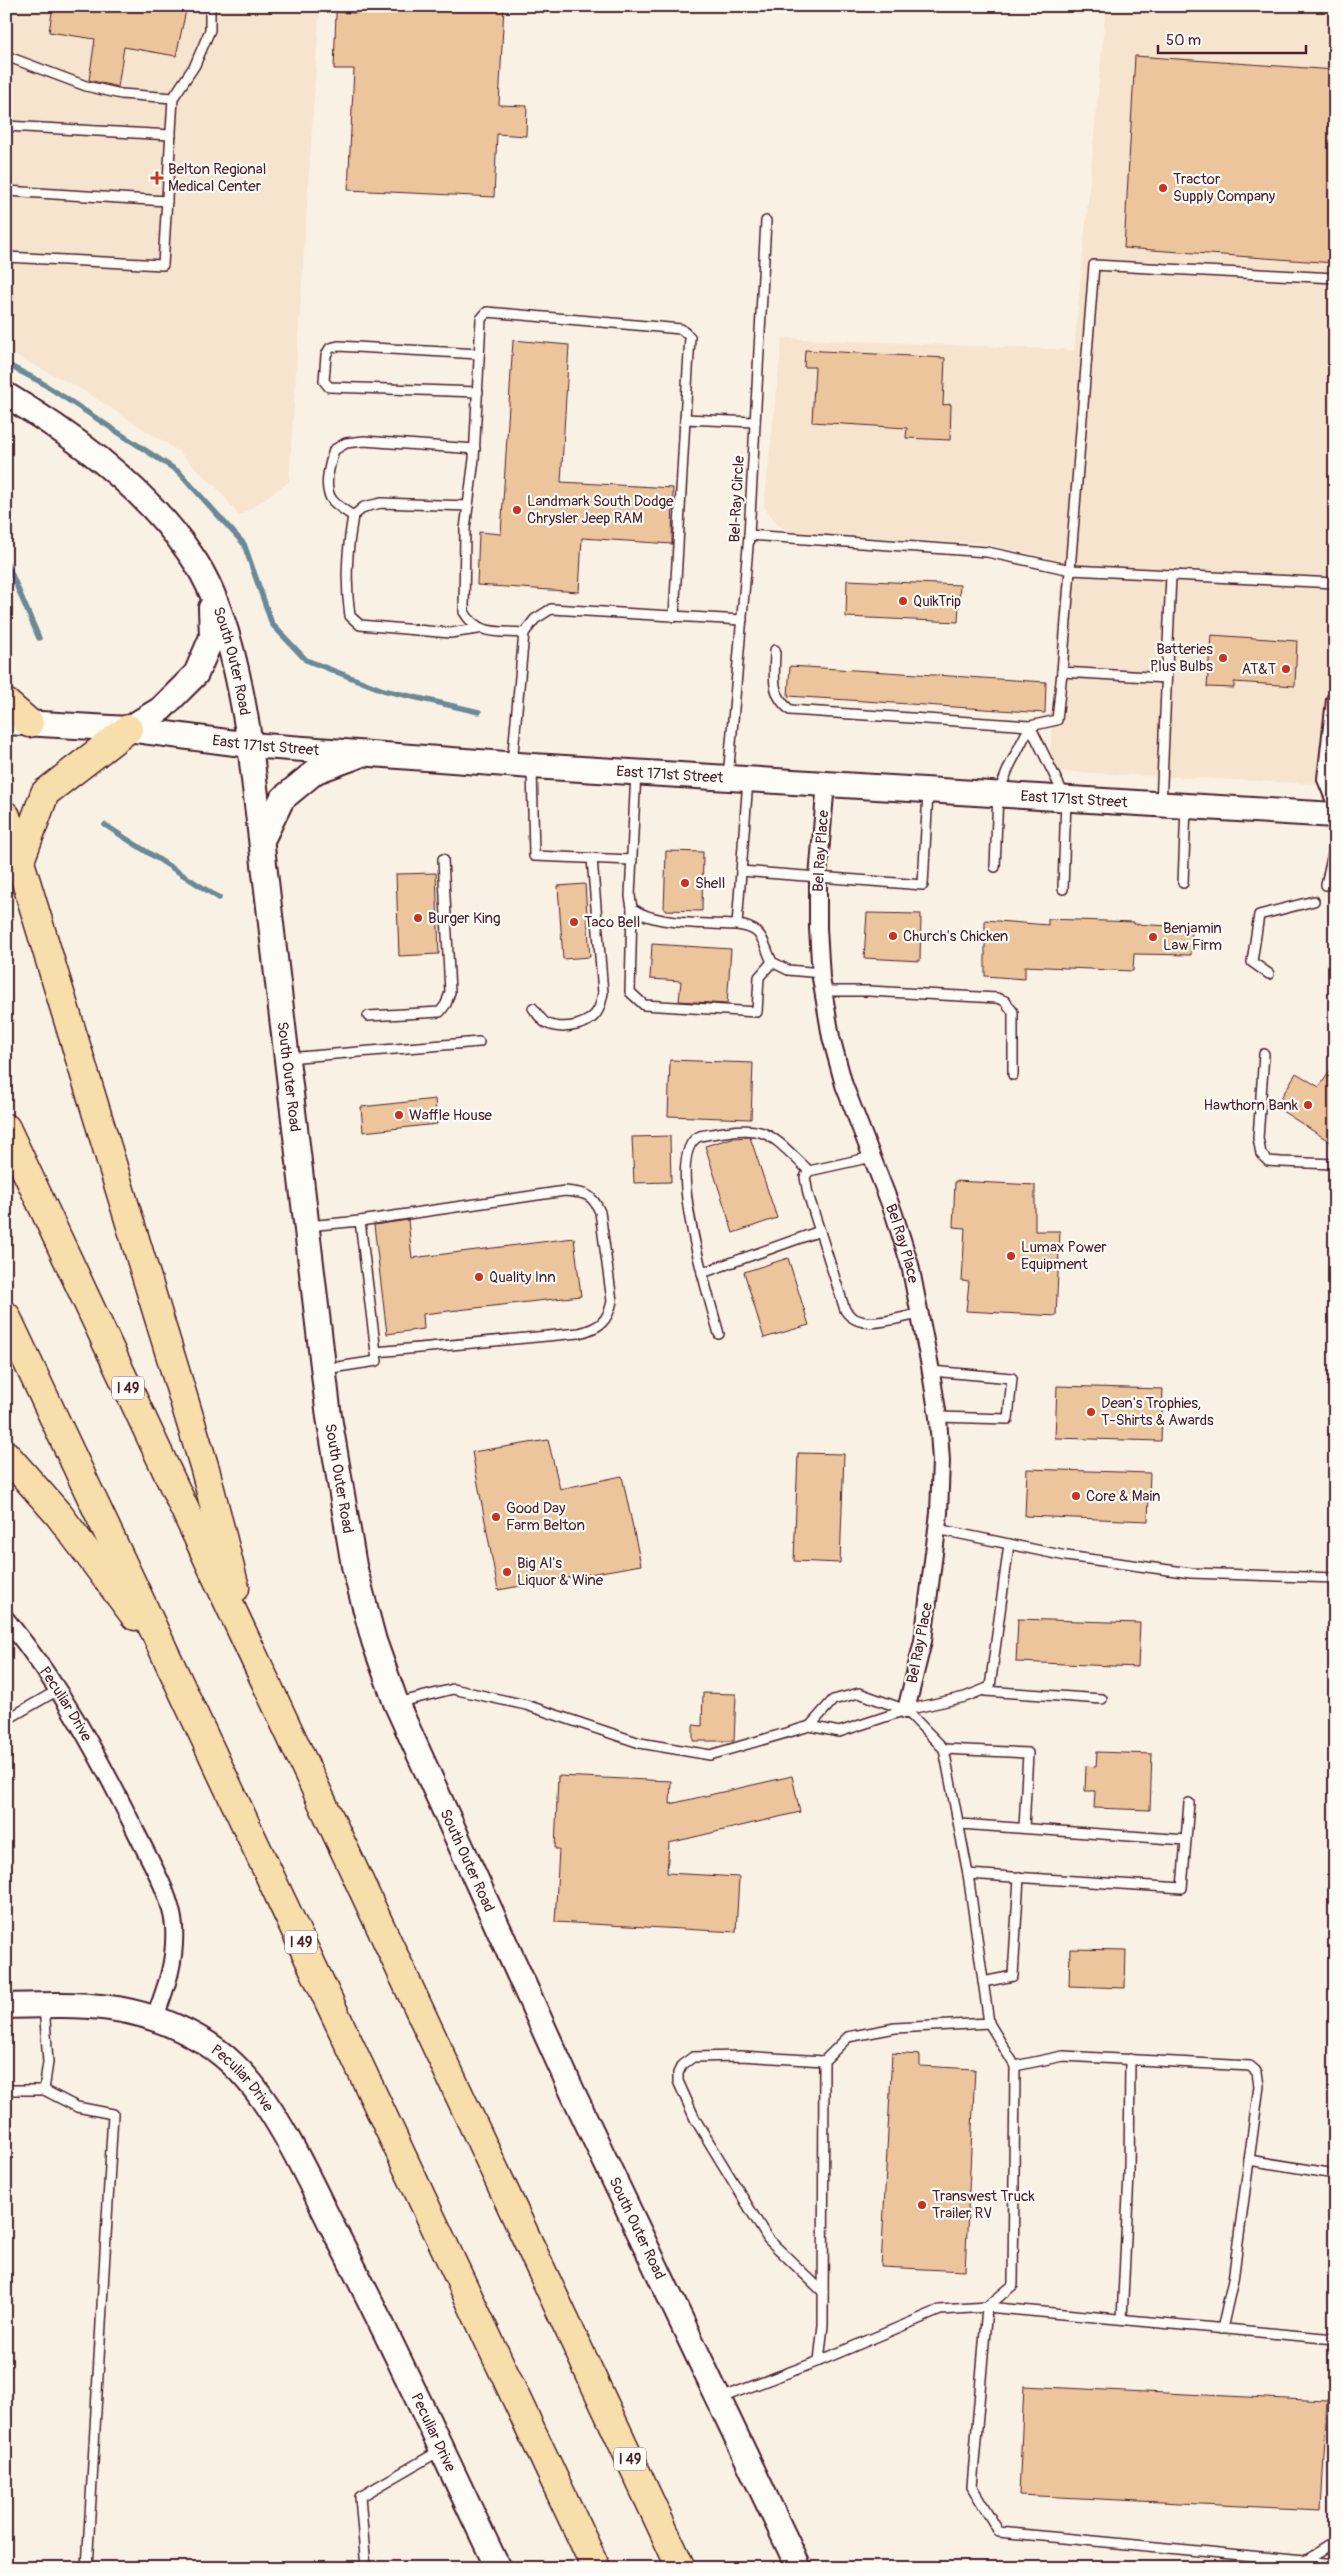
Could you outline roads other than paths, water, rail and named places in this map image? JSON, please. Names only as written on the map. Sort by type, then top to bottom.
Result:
[{"type":"highway","points":[[6,703],[18,722]]},
{"type":"highway","points":[[20,858],[45,793],[128,728]]},
{"type":"highway","points":[[6,816],[205,1469],[250,1648]]},
{"type":"highway","name":"I 49","points":[[6,1128],[681,2568]]},
{"type":"highway","name":"I 49","points":[[6,1316],[596,2568]]},
{"type":"highway","points":[[6,1455],[59,1515],[170,1663]]},
{"type":"street","name":"South Outer Road","points":[[6,395],[82,444],[121,478],[158,515],[192,555],[211,594],[232,651],[242,693],[250,745],[329,1417],[354,1566],[374,1641],[396,1703],[572,2091],[799,2568]]},
{"type":"street","points":[[128,728],[161,710],[196,674],[212,637],[211,594]]},
{"type":"street","points":[[1335,700],[1326,779],[1335,800]]},
{"type":"street","name":"East 171st Street","points":[[18,722],[128,728],[250,745],[522,765],[826,782],[1335,815]]},
{"type":"street","points":[[262,840],[282,798],[316,771],[363,753]]},
{"type":"street","name":"Bel Ray Place","points":[[826,782],[818,878],[818,928],[821,973],[831,1037],[844,1085],[872,1157],[910,1265],[938,1417],[941,1461],[937,1529],[923,1640],[906,1710]]},
{"type":"street","name":"Peculiar Drive","points":[[6,1619],[58,1690],[97,1754],[166,1896],[174,1924],[174,1950],[171,1974],[155,2017],[198,2038],[230,2062],[262,2098],[297,2158],[357,2274],[498,2568]]},
{"type":"street","points":[[6,2006],[44,2005],[122,2008],[155,2017]]},
{"type":"lane","points":[[6,258],[163,265],[173,98],[195,65],[210,30],[210,6]]},
{"type":"lane","points":[[6,56],[86,86],[121,94],[173,98]]},
{"type":"lane","points":[[6,126],[171,135]]},
{"type":"lane","points":[[6,191],[167,200]]},
{"type":"lane","name":"Bel-Ray Circle","points":[[737,926],[741,870],[738,778],[742,620],[749,534],[766,221]]},
{"type":"lane","points":[[775,650],[774,690],[781,702],[790,710],[1030,726],[1057,720],[1094,265],[1335,278]]},
{"type":"lane","points":[[478,629],[470,623],[464,612],[465,529],[475,449],[481,319],[487,312],[681,329],[690,337],[674,617]]},
{"type":"lane","points":[[478,392],[330,387],[324,381],[326,355],[330,348],[338,346],[479,354]]},
{"type":"lane","points":[[685,419],[755,422]]},
{"type":"lane","points":[[353,516],[332,500],[328,486],[328,469],[334,450],[346,444],[364,442],[475,449]]},
{"type":"lane","points":[[468,506],[381,503],[364,507],[353,516],[346,560],[346,592],[350,616],[360,625],[450,632],[478,629],[524,633]]},
{"type":"lane","points":[[749,534],[987,552],[1070,570],[1335,583]]},
{"type":"lane","points":[[1161,805],[1171,575]]},
{"type":"lane","points":[[632,860],[534,856],[522,765],[524,633],[535,619],[552,609],[742,620]]},
{"type":"lane","points":[[1062,672],[1166,678]]},
{"type":"lane","points":[[995,867],[998,794],[1008,767],[1030,726]]},
{"type":"lane","points":[[1030,726],[1066,798],[1063,889]]},
{"type":"lane","points":[[636,772],[630,896],[632,908],[630,992],[644,1005],[757,1012],[758,977],[772,962]]},
{"type":"lane","points":[[741,870],[818,878],[923,885],[928,789]]},
{"type":"lane","points":[[1184,883],[1186,806]]},
{"type":"lane","points":[[1326,885],[1335,844]]},
{"type":"lane","points":[[533,1008],[546,1022],[560,1026],[575,1026],[588,1020],[599,1009],[603,992],[592,858]]},
{"type":"lane","points":[[368,1016],[440,1012],[446,1004],[450,992],[443,859]]},
{"type":"lane","points":[[1269,974],[1252,962],[1259,915],[1314,901]]},
{"type":"lane","points":[[632,908],[641,915],[655,919],[752,927],[760,933],[772,962],[788,970],[821,973]]},
{"type":"lane","points":[[824,991],[946,994],[998,998],[1005,1001],[1013,1012],[1013,1075]]},
{"type":"lane","points":[[287,1058],[479,1042]]},
{"type":"lane","points":[[1264,1054],[1258,1138],[1261,1154],[1268,1160],[1281,1162],[1335,1164]]},
{"type":"lane","points":[[719,1334],[692,1236],[684,1166],[687,1152],[696,1138],[753,1129],[777,1140],[809,1171]]},
{"type":"lane","points":[[872,1157],[809,1171],[805,1177],[806,1183],[820,1231],[848,1316],[854,1321],[866,1323],[919,1314]]},
{"type":"lane","points":[[307,1226],[360,1221],[565,1191],[585,1193],[595,1201],[600,1212],[612,1301],[610,1314],[605,1322],[592,1330],[579,1334],[376,1352]]},
{"type":"lane","points":[[324,1369],[377,1361],[360,1221]]},
{"type":"lane","points":[[702,1273],[820,1231]]},
{"type":"lane","points":[[931,1371],[1012,1378],[1008,1419],[938,1417]]},
{"type":"lane","points":[[937,1529],[1066,1556],[1191,1573],[1335,1578]]},
{"type":"lane","points":[[985,1690],[992,1682],[1008,1544]]},
{"type":"lane","points":[[396,1703],[453,1689],[526,1705],[640,1743],[710,1755],[810,1726],[839,1732],[906,1710],[985,1690],[1102,1699]]},
{"type":"lane","points":[[6,1720],[58,1690]]},
{"type":"lane","points":[[810,1726],[833,1700],[859,1693],[906,1710],[944,1749],[960,1824],[989,2023],[1015,2066],[1013,2285],[987,2307],[972,2488],[999,2532],[1335,2564]]},
{"type":"lane","points":[[944,1749],[1028,1753],[1024,1828]]},
{"type":"lane","points":[[968,1874],[1182,1888],[1189,1803]]},
{"type":"lane","points":[[960,1824],[1186,1840]]},
{"type":"lane","points":[[983,1982],[1013,1976],[1019,1877]]},
{"type":"lane","points":[[44,2005],[48,2062],[44,2090]]},
{"type":"lane","points":[[819,2361],[823,2325],[824,2061],[848,2037],[895,2028],[989,2023]]},
{"type":"lane","points":[[823,2292],[768,2239],[695,2119],[678,2081],[678,2072],[682,2065],[693,2057],[740,2056],[824,2061]]},
{"type":"lane","points":[[1015,2066],[1063,2056],[1250,2066],[1257,2072],[1259,2086],[1233,2280],[1222,2329]]},
{"type":"lane","points":[[1122,2320],[1129,2176],[1130,2059]]},
{"type":"lane","points":[[6,2090],[44,2090],[77,2107],[113,2114],[87,2568]]},
{"type":"lane","points":[[1248,2160],[1335,2174]]},
{"type":"lane","points":[[718,2399],[819,2361],[940,2310],[987,2307],[1335,2339]]},
{"type":"lane","points":[[366,2568],[360,2497],[441,2450]]},
{"type":"lane","points":[[1304,2561],[1335,2542]]},
{"type":"waterway","points":[[6,364],[39,381],[179,472],[244,544],[272,624],[306,660],[383,690],[479,712]]},
{"type":"waterway","points":[[6,561],[39,638]]},
{"type":"waterway","points":[[105,825],[219,898]]},
{"type":"place","name":"Belton Regional Medical Center","points":[[157,178]]},
{"type":"place","name":"Tractor Supply Company","points":[[1163,188]]},
{"type":"place","name":"Landmark South Dodge Chrysler Jeep RAM","points":[[517,510]]},
{"type":"place","name":"QuikTrip","points":[[903,601]]},
{"type":"place","name":"Batteries Plus Bulbs","points":[[1223,658]]},
{"type":"place","name":"AT&T","points":[[1286,669]]},
{"type":"place","name":"Shell","points":[[685,883]]},
{"type":"place","name":"Burger King","points":[[418,918]]},
{"type":"place","name":"Taco Bell","points":[[574,922]]},
{"type":"place","name":"Church's Chicken","points":[[893,936]]},
{"type":"place","name":"Benjamin Law Firm","points":[[1153,937]]},
{"type":"place","name":"Hawthorn Bank","points":[[1308,1105]]},
{"type":"place","name":"Waffle House","points":[[399,1115]]},
{"type":"place","name":"Lumax Power Equipment","points":[[1011,1256]]},
{"type":"place","name":"Quality Inn","points":[[479,1277]]},
{"type":"place","name":"Dean's Trophies, T-Shirts & Awards","points":[[1091,1412]]},
{"type":"place","name":"Core & Main","points":[[1076,1496]]},
{"type":"place","name":"Good Day Farm Belton","points":[[496,1517]]},
{"type":"place","name":"Big Al's Liquor & Wine","points":[[507,1572]]},
{"type":"place","name":"Transwest Truck Trailer RV","points":[[922,2205]]}]
